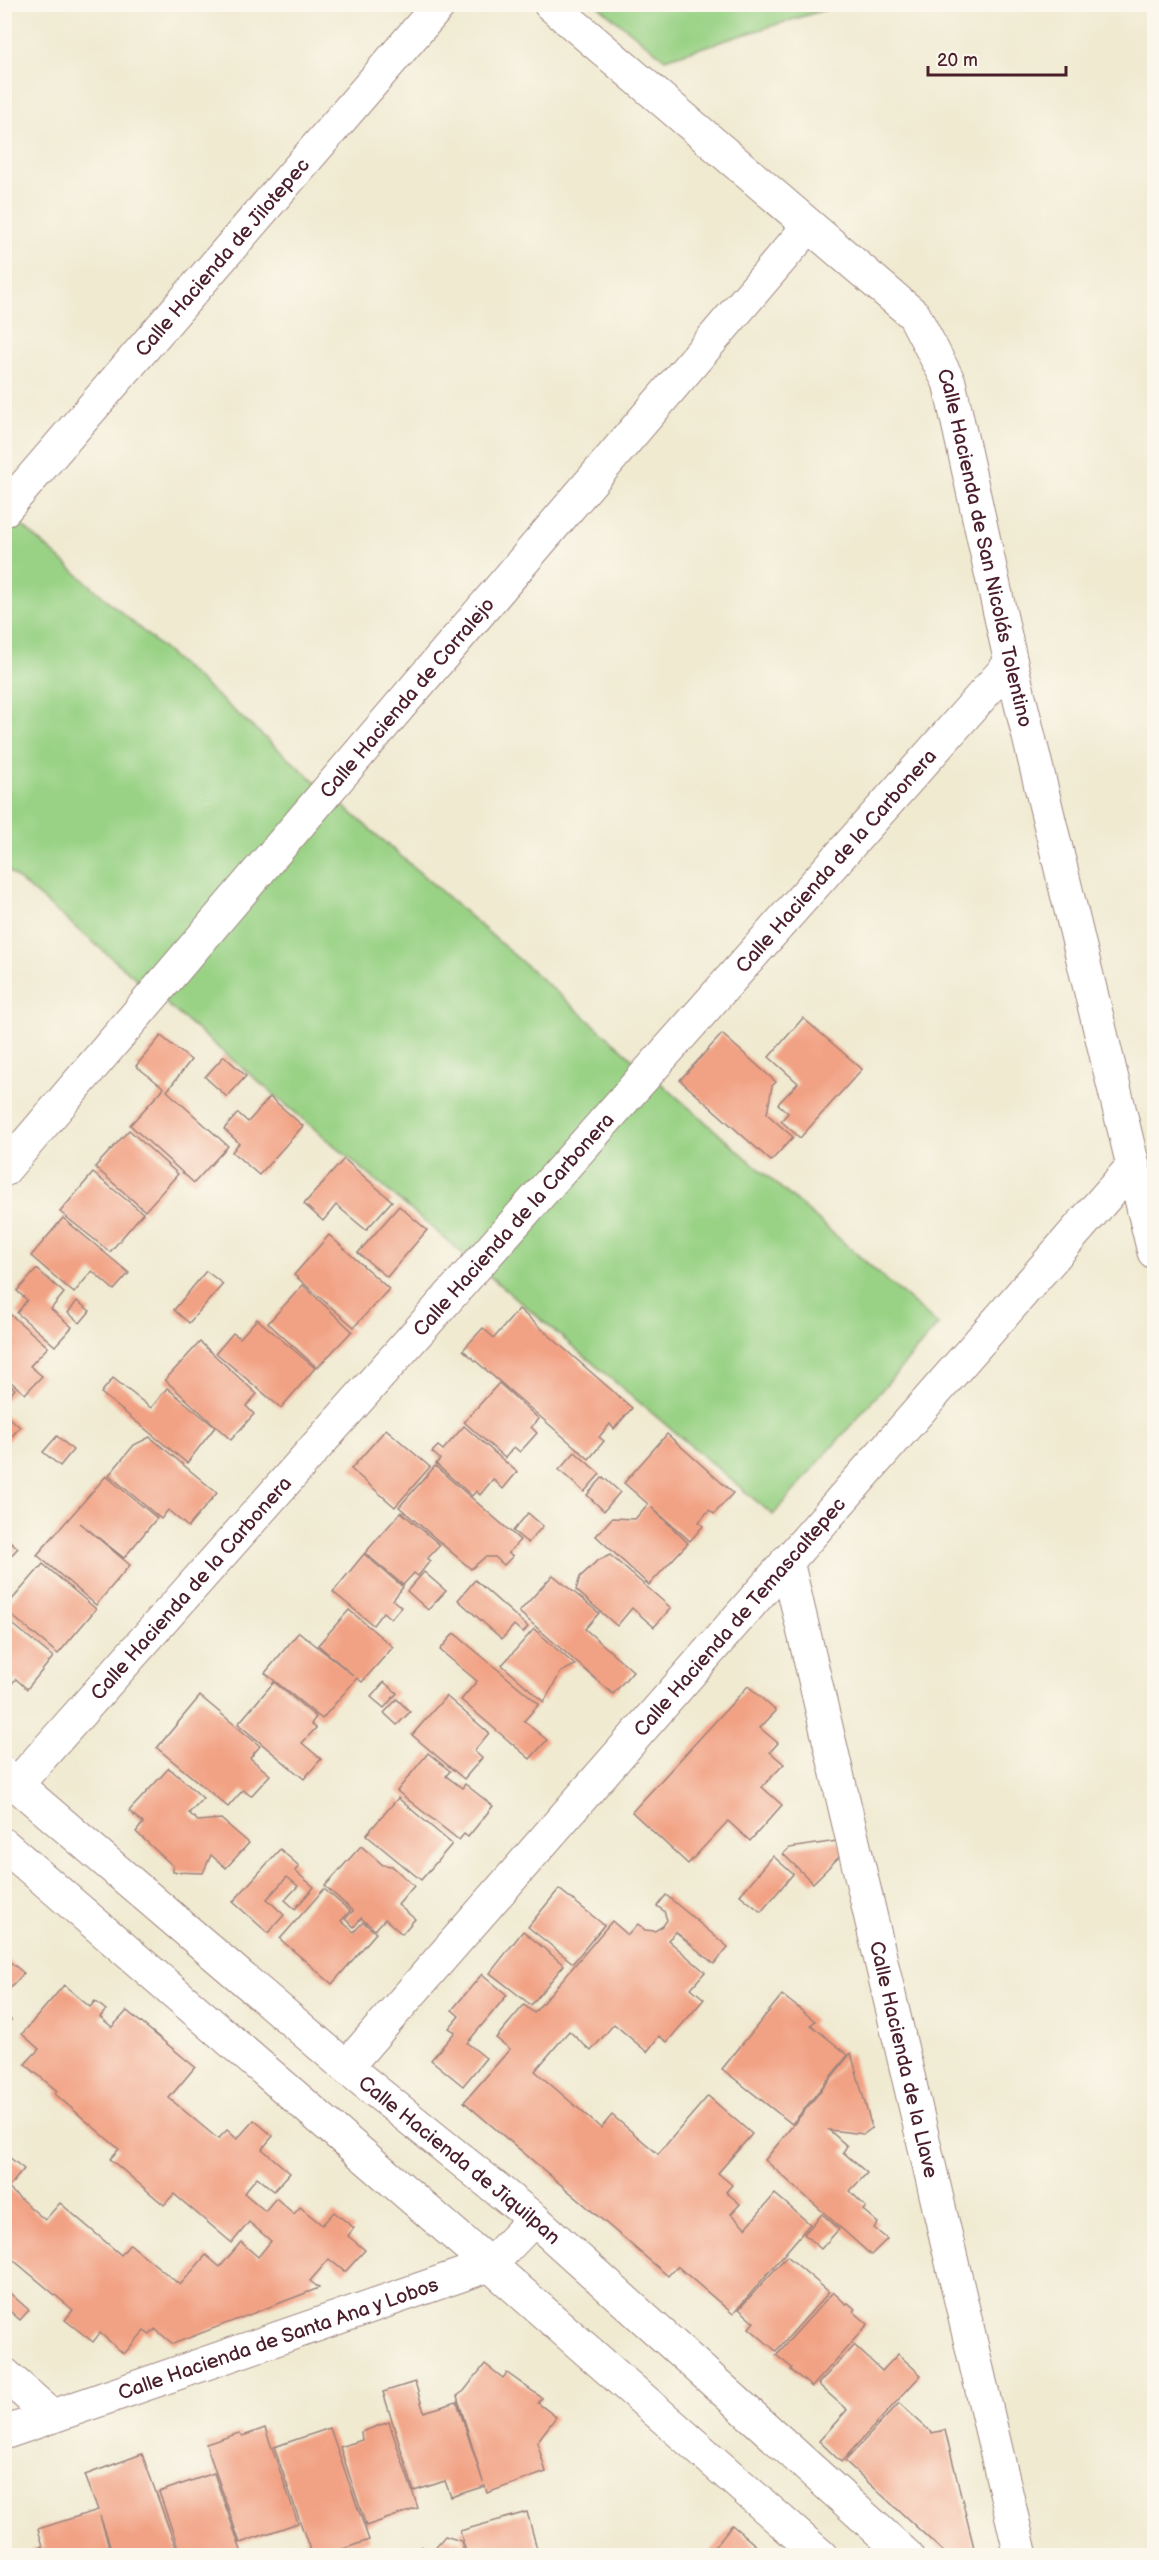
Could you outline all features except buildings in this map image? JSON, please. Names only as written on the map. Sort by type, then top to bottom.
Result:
[{"type":"street","name":"Calle Hacienda de Jilotepec","points":[[4,510],[440,4]]},
{"type":"street","name":"Calle Hacienda de San Nicolás Tolentino","points":[[550,4],[914,315],[948,382],[1011,663],[1155,1252]]},
{"type":"street","name":"Calle Hacienda de Corralejo","points":[[4,1170],[809,225]]},
{"type":"street","name":"Calle Hacienda de la Carbonera","points":[[11,1779],[1011,663]]},
{"type":"street","name":"Calle Hacienda de Temascaltepec","points":[[346,2067],[1133,1166]]},
{"type":"street","name":"Calle Hacienda de la Llave","points":[[787,1561],[1021,2556]]},
{"type":"street","name":"Calle Hacienda de Jiquilpan","points":[[11,1779],[346,2067],[534,2219],[908,2556]]},
{"type":"street","points":[[4,1845],[490,2265],[821,2556]]},
{"type":"street","name":"Calle Hacienda de Santa Ana y Lobos","points":[[4,2433],[490,2265],[534,2219]]},
{"type":"street","points":[[4,2374],[52,2416]]},
{"type":"green space","points":[[597,5],[840,5],[665,59]]},
{"type":"green space","points":[[4,510],[938,1325],[773,1515],[5,868]]}]
